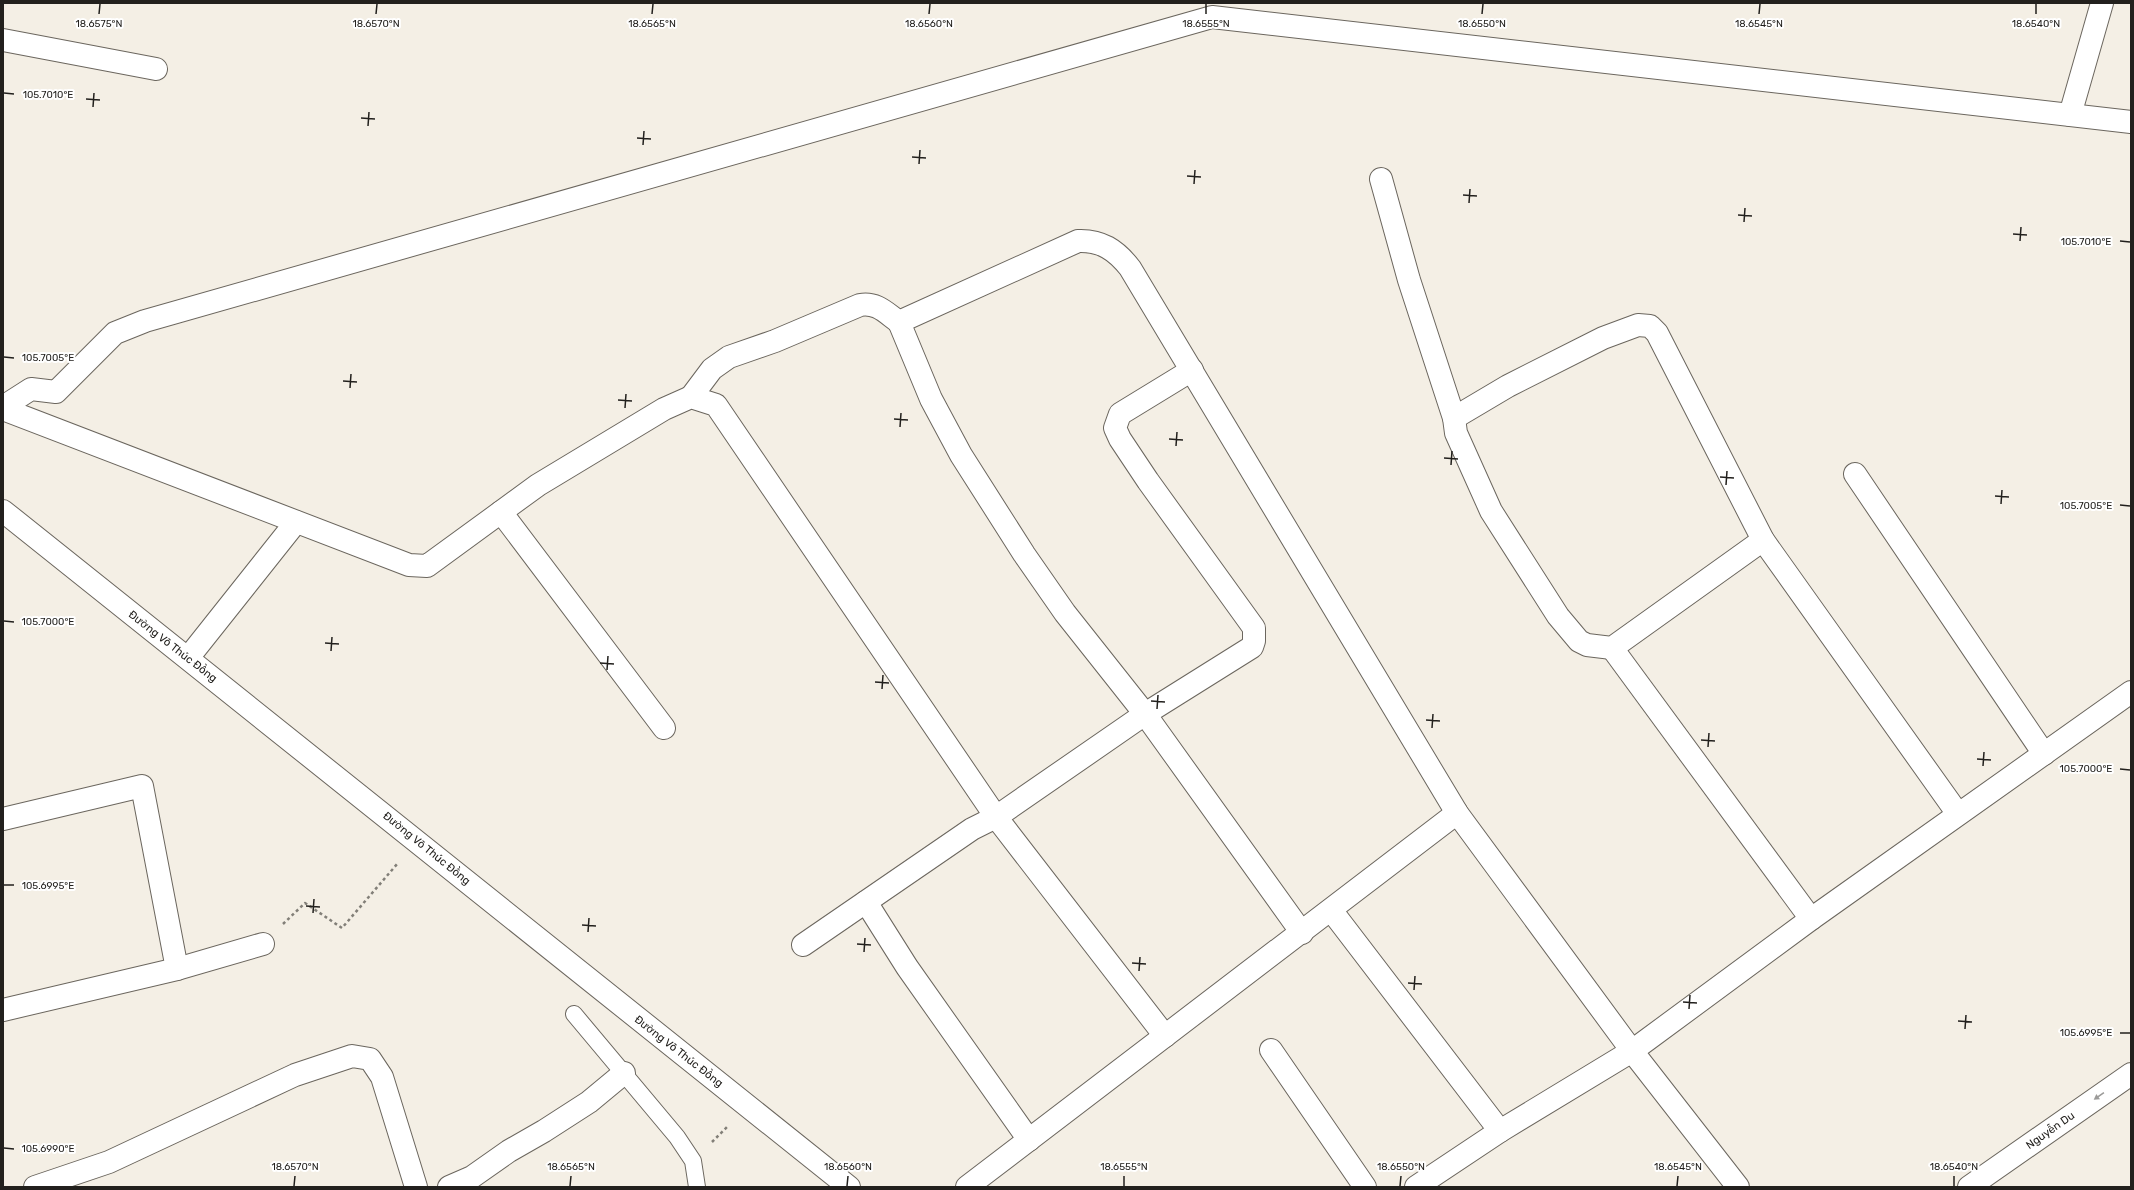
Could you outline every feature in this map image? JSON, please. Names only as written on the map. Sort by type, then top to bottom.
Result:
[{"type":"street","points":[[2070,114],[2102,3]]},
{"type":"street","points":[[3,408],[31,389],[56,392],[115,333],[145,321],[1212,17],[2131,122]]},
{"type":"street","points":[[3,40],[156,69]]},
{"type":"street","points":[[1381,179],[1409,280],[1454,418],[1456,433],[1491,511],[1558,616],[1578,641],[1586,645],[1612,648],[1763,540]]},
{"type":"street","points":[[899,322],[1078,241],[1100,243],[1118,253],[1130,268],[1192,370],[1457,813],[1632,1051],[1738,1187]]},
{"type":"street","points":[[3,408],[409,565],[427,566],[544,481],[664,409],[691,397],[712,369],[729,357],[774,341],[860,305],[877,305],[899,322],[931,399],[961,455],[989,500],[1065,613],[1145,714],[1302,933]]},
{"type":"street","points":[[1454,418],[1508,386],[1603,338],[1638,325],[1650,326],[1657,333],[1763,540],[1958,814]]},
{"type":"street","points":[[803,945],[972,829],[996,817],[1145,714],[1252,647],[1254,641],[1254,628],[1148,481],[1120,439],[1115,428],[1120,414],[1192,370]]},
{"type":"street","points":[[691,397],[716,405],[996,817],[1165,1036]]},
{"type":"street","points":[[1855,474],[2044,754]]},
{"type":"street","name":"Đường Võ Thúc Đồng","points":[[3,511],[417,840],[849,1187]]},
{"type":"street","points":[[501,512],[664,728]]},
{"type":"street","points":[[188,658],[296,522]]},
{"type":"street","points":[[1612,648],[1811,919]]},
{"type":"street","points":[[1416,1187],[1500,1130],[1632,1051],[1811,919],[2131,692]]},
{"type":"street","points":[[3,819],[142,786],[177,970]]},
{"type":"street","points":[[967,1187],[1302,933],[1457,813]]},
{"type":"street","points":[[866,902],[907,967],[1029,1140]]},
{"type":"street","points":[[1331,910],[1500,1130]]},
{"type":"street","points":[[3,1010],[177,970],[263,944]]},
{"type":"street","points":[[1271,1050],[1365,1187]]},
{"type":"street","points":[[35,1187],[109,1162],[295,1075],[352,1056],[370,1059],[382,1077],[416,1187]]},
{"type":"street","points":[[449,1187],[472,1177],[509,1151],[557,1123],[588,1102],[624,1074]]},
{"type":"street","name":"Nguyễn Du","points":[[1969,1187],[2131,1074]]},
{"type":"lane","points":[[574,1014],[677,1137],[693,1161],[697,1187]]},
{"type":"path","points":[[263,944],[305,903],[342,928],[417,840]]},
{"type":"path","points":[[693,1161],[748,1106]]}]
